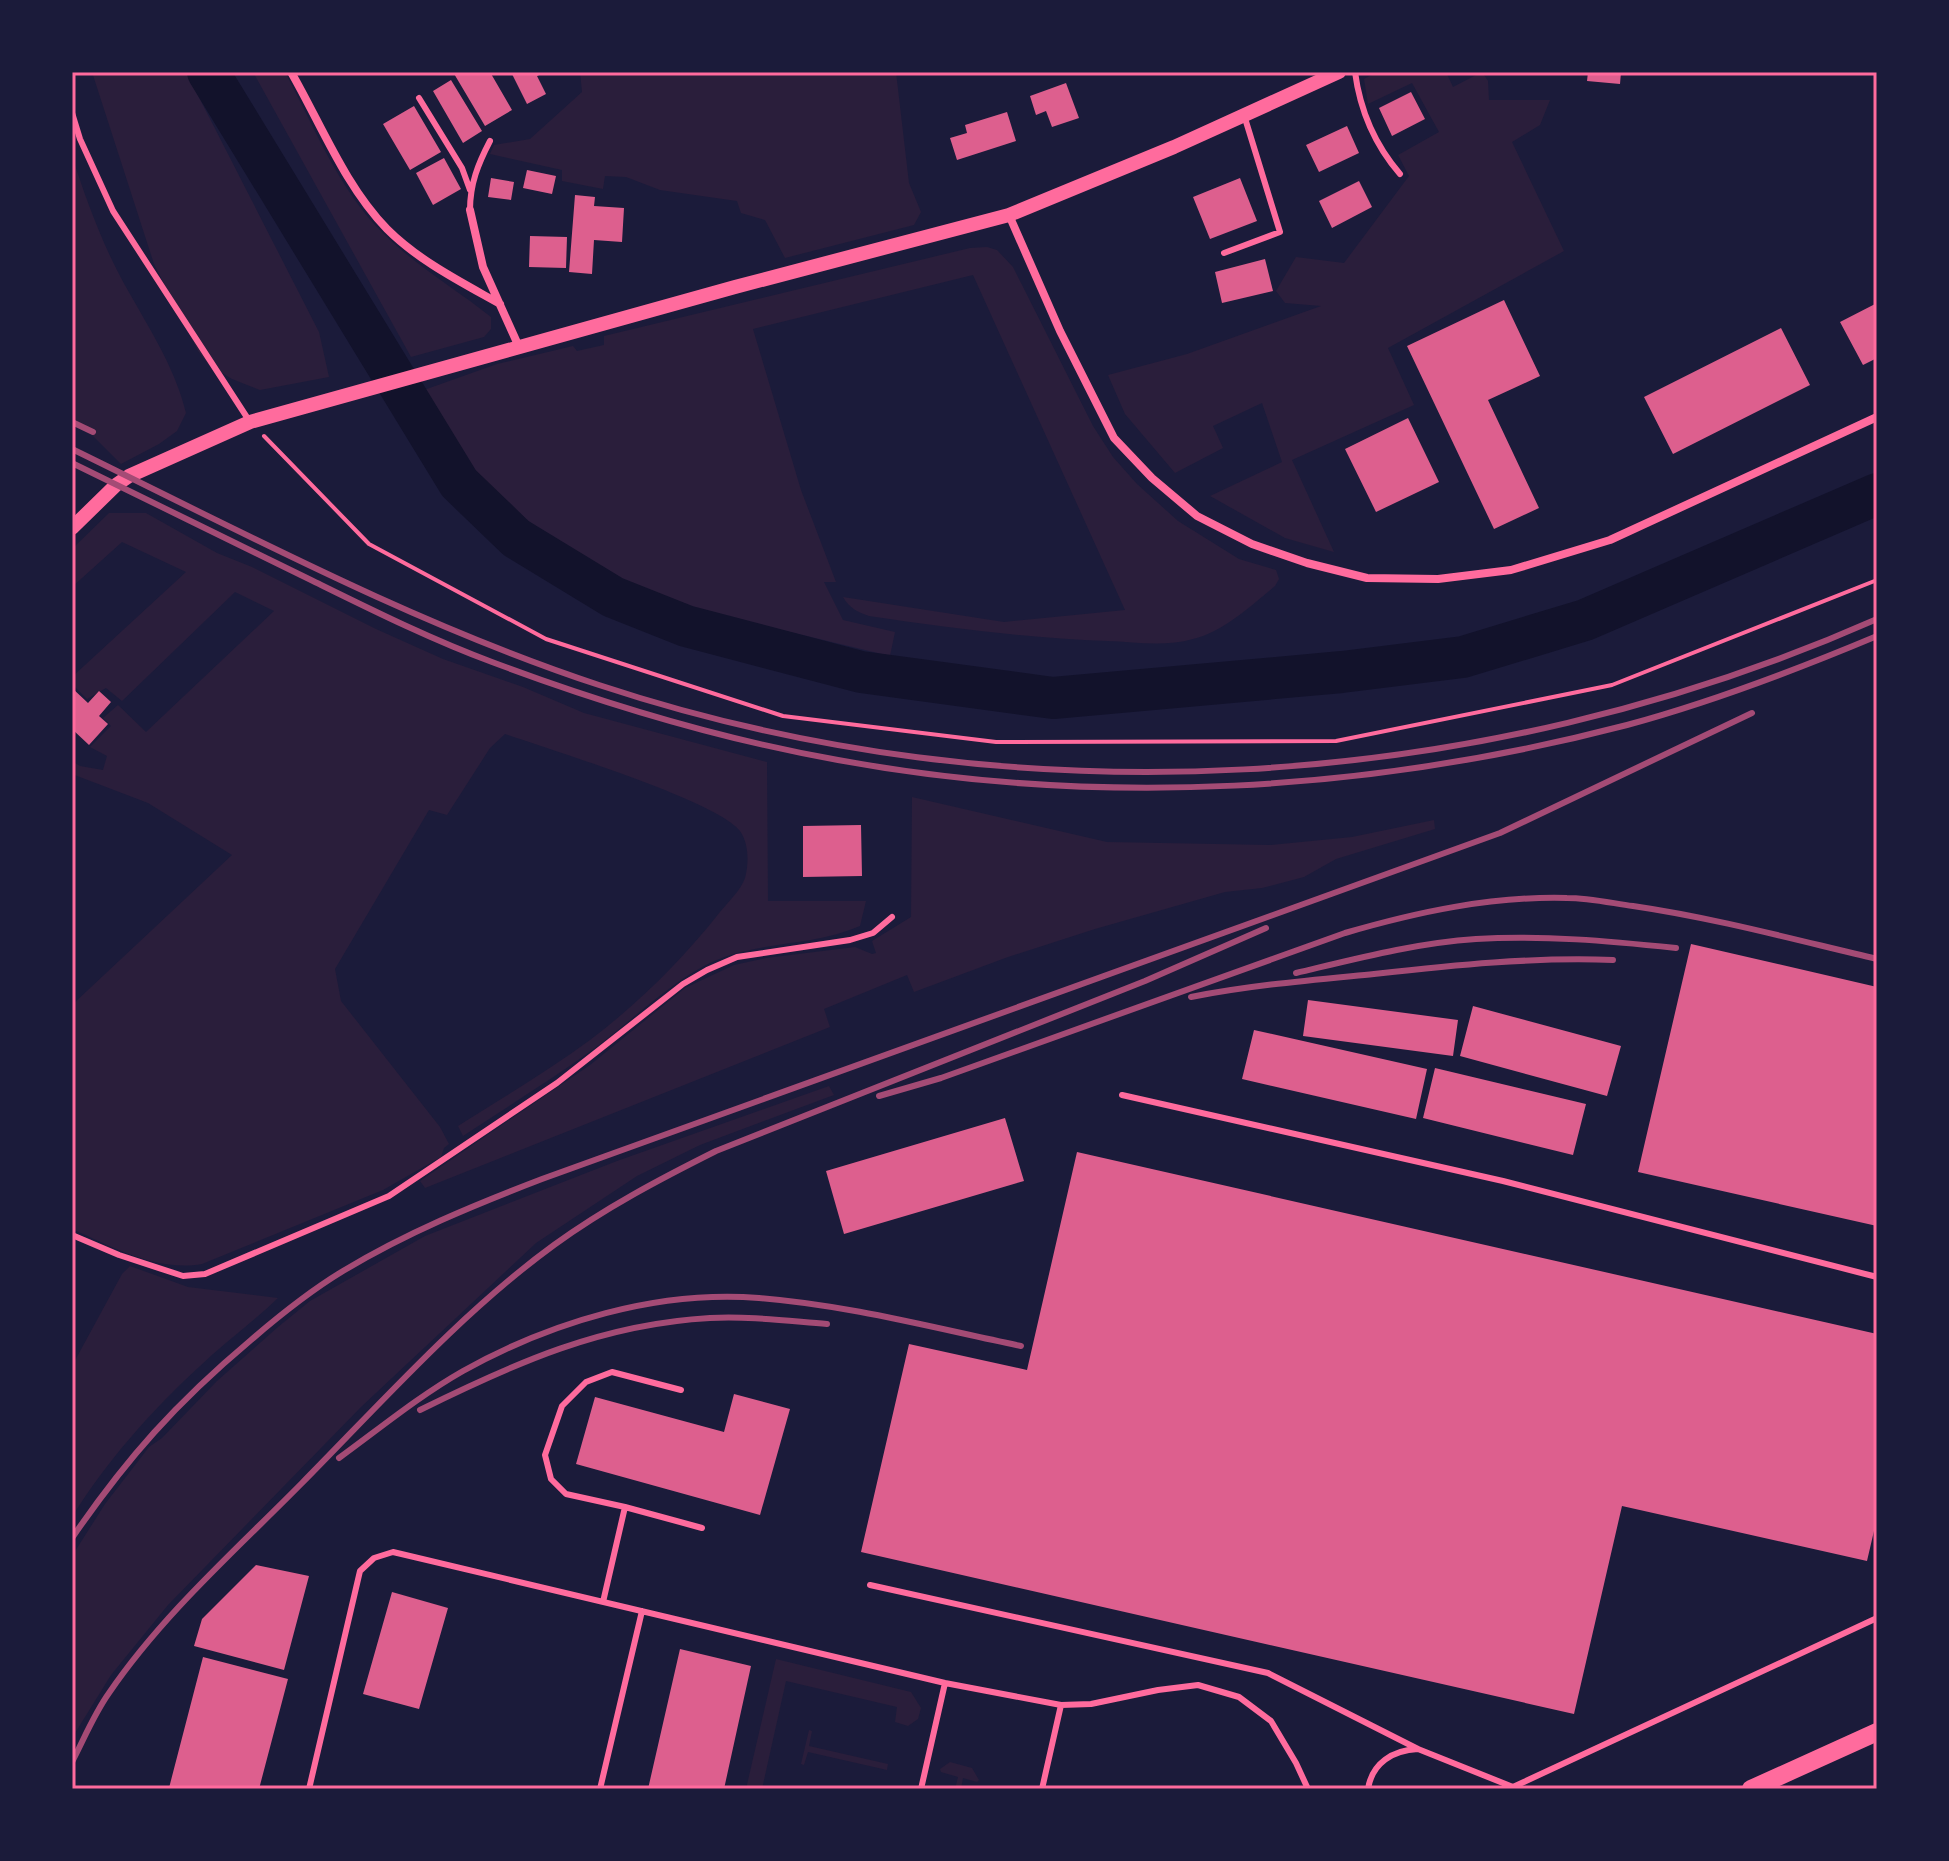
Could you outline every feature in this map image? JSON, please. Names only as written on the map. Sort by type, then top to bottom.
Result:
[{"type":"main road","points":[[1751,1789],[1877,1732]]},
{"type":"street","points":[[291,72],[347,176],[388,230],[423,259],[500,304]]},
{"type":"street","points":[[72,528],[129,476],[250,422],[1009,215],[1339,72]]},
{"type":"street","points":[[470,210],[483,267],[519,347]]},
{"type":"street","points":[[1009,215],[1060,331],[1114,438],[1152,478],[1197,516],[1252,544],[1307,563],[1367,578],[1438,579],[1511,570],[1610,540],[1877,417]]},
{"type":"lane","points":[[1355,72],[1377,144],[1400,174]]},
{"type":"lane","points":[[419,98],[462,168],[470,190]]},
{"type":"lane","points":[[72,113],[80,139],[113,211],[250,422]]},
{"type":"lane","points":[[1224,253],[1280,232],[1244,115]]},
{"type":"lane","points":[[470,210],[470,190],[490,141]]},
{"type":"lane","points":[[72,1235],[119,1255],[183,1276],[205,1274],[389,1196],[557,1083],[674,990],[707,970],[737,957],[862,937],[873,933],[892,917]]},
{"type":"lane","points":[[1122,1095],[1503,1181],[1877,1277]]},
{"type":"lane","points":[[681,1390],[612,1372],[586,1382],[562,1406],[545,1455],[551,1479],[566,1494],[702,1528]]},
{"type":"lane","points":[[603,1602],[625,1507]]},
{"type":"lane","points":[[309,1789],[360,1571],[374,1558],[393,1552],[945,1683],[1061,1705],[1091,1704],[1198,1685],[1239,1697],[1271,1721],[1308,1789]]},
{"type":"lane","points":[[870,1585],[1268,1673],[1418,1749],[1511,1788],[1877,1618]]},
{"type":"lane","points":[[600,1789],[642,1611]]},
{"type":"lane","points":[[921,1789],[945,1683]]},
{"type":"lane","points":[[1042,1789],[1061,1705]]},
{"type":"lane","points":[[1368,1789],[1376,1767],[1389,1755],[1418,1749]]},
{"type":"path","points":[[250,422],[369,544],[546,639],[783,716],[996,742],[1336,741],[1612,685],[1877,580]]},
{"type":"shaded area","points":[[92,72],[186,72],[319,332],[329,377],[260,390],[232,379],[209,365],[198,351],[154,264]]},
{"type":"shaded area","points":[[253,72],[285,72],[328,157],[368,217],[396,246],[491,317],[491,329],[484,337],[411,357]]},
{"type":"shaded area","points":[[580,72],[896,72],[909,183],[921,212],[914,225],[785,258],[765,220],[741,213],[737,201],[660,190],[626,177],[605,176],[603,189],[562,181],[562,170],[490,154],[494,145],[530,139],[582,92]]},
{"type":"shaded area","points":[[1377,72],[1446,72],[1453,87],[1482,72],[1488,81],[1489,100],[1550,100],[1540,125],[1512,142],[1564,251],[1388,348],[1414,405],[1292,460],[1334,552],[1285,538],[1210,496],[1282,462],[1262,403],[1213,426],[1223,448],[1175,473],[1125,414],[1108,375],[1187,354],[1321,306],[1285,303],[1276,291],[1296,257],[1344,263],[1409,176],[1398,155],[1439,132],[1412,83],[1368,104],[1364,79]]},
{"type":"shaded area","points":[[72,156],[106,247],[166,360],[186,413],[177,431],[121,464],[85,428],[72,422]]},
{"type":"shaded area","points":[[970,248],[997,250],[1013,267],[1093,426],[1113,457],[1137,484],[1178,521],[1239,559],[1276,570],[1279,579],[1275,586],[1226,624],[1204,636],[1172,643],[1077,640],[869,616],[845,601],[843,597],[1004,622],[1125,610],[973,275],[753,329],[801,490],[836,582],[824,582],[843,620],[895,632],[890,656],[639,593],[533,525],[477,477],[446,435],[424,390],[497,364],[573,346],[577,351],[604,345],[604,336]]},
{"type":"shaded area","points":[[109,513],[146,513],[217,553],[252,567],[376,629],[443,659],[523,687],[584,713],[767,762],[768,901],[866,901],[860,926],[821,938],[740,952],[702,967],[660,995],[579,1059],[463,1136],[458,1126],[574,1051],[660,980],[734,896],[745,878],[747,866],[747,848],[740,831],[700,805],[592,763],[505,734],[490,748],[447,815],[429,810],[335,969],[341,1001],[440,1127],[449,1144],[441,1157],[383,1190],[202,1264],[185,1266],[151,1261],[72,1229],[72,1005],[232,855],[148,803],[72,774],[72,761],[80,766],[103,770],[107,756],[90,747],[111,726],[103,718],[118,705],[146,732],[274,611],[235,592],[122,701],[106,688],[87,699],[72,684],[72,677],[186,572],[122,542],[72,587],[72,549]]},
{"type":"shaded area","points":[[912,797],[1107,842],[1271,845],[1352,837],[1434,820],[1435,829],[1336,859],[1304,877],[1262,888],[1225,892],[1095,929],[914,992],[907,975],[824,1009],[830,1027],[425,1188],[420,1181],[590,1065],[685,988],[734,965],[766,958],[855,947],[876,953],[872,941],[911,917]]},
{"type":"shaded area","points":[[829,1086],[834,1095],[700,1145],[637,1176],[536,1243],[361,1407],[168,1605],[111,1675],[72,1738],[72,1556],[105,1504],[149,1447],[278,1327],[310,1301],[425,1236],[617,1161]]},
{"type":"shaded area","points":[[130,1266],[188,1287],[278,1298],[209,1358],[147,1419],[114,1457],[72,1517],[72,1366],[122,1274]]},
{"type":"shaded area","points":[[776,1659],[911,1692],[921,1708],[918,1719],[908,1726],[895,1722],[897,1707],[786,1681],[762,1789],[746,1789]]},
{"type":"shaded area","points":[[809,1730],[812,1731],[809,1746],[888,1764],[887,1770],[808,1752],[804,1765],[801,1764]]},
{"type":"shaded area","points":[[950,1762],[972,1768],[979,1780],[963,1778],[961,1789],[955,1789],[958,1777],[940,1769]]},
{"type":"building","points":[[453,72],[490,72],[512,110],[485,126]]},
{"type":"building","points":[[511,72],[546,72],[537,76],[546,94],[527,104]]},
{"type":"building","points":[[1588,72],[1621,72],[1620,84],[1587,81]]},
{"type":"building","points":[[451,80],[482,131],[463,143],[433,91]]},
{"type":"building","points":[[1066,83],[1079,118],[1052,127],[1046,111],[1036,115],[1030,96]]},
{"type":"building","points":[[1411,92],[1425,119],[1392,136],[1379,108]]},
{"type":"building","points":[[414,106],[441,152],[410,170],[383,124]]},
{"type":"building","points":[[1007,112],[1016,141],[957,160],[950,138],[967,133],[965,125]]},
{"type":"building","points":[[1347,126],[1359,153],[1319,172],[1306,145]]},
{"type":"building","points":[[444,158],[461,189],[433,205],[416,173]]},
{"type":"building","points":[[527,170],[556,176],[552,194],[523,188]]},
{"type":"building","points":[[491,178],[514,182],[511,200],[488,197]]},
{"type":"building","points":[[1240,178],[1257,221],[1210,239],[1193,197]]},
{"type":"building","points":[[1359,181],[1372,207],[1332,228],[1319,201]]},
{"type":"building","points":[[575,195],[595,197],[594,206],[624,208],[622,242],[594,240],[592,274],[569,272]]},
{"type":"building","points":[[530,236],[567,237],[566,268],[529,267]]},
{"type":"building","points":[[1265,259],[1273,291],[1222,303],[1215,272]]},
{"type":"building","points":[[1504,300],[1540,376],[1488,400],[1539,508],[1494,529],[1407,346]]},
{"type":"building","points":[[1877,303],[1877,358],[1863,365],[1840,322]]},
{"type":"building","points":[[1781,328],[1810,385],[1673,454],[1644,397]]},
{"type":"building","points":[[1408,418],[1439,482],[1376,512],[1345,449]]},
{"type":"building","points":[[72,688],[88,703],[99,691],[111,702],[99,716],[108,724],[89,745],[72,729]]},
{"type":"building","points":[[861,825],[862,876],[803,877],[803,826]]},
{"type":"building","points":[[1691,944],[1877,987],[1877,1226],[1638,1172]]},
{"type":"building","points":[[1308,1000],[1458,1020],[1453,1056],[1303,1036]]},
{"type":"building","points":[[1473,1006],[1621,1046],[1607,1096],[1460,1056]]},
{"type":"building","points":[[1254,1030],[1427,1069],[1416,1119],[1242,1079]]},
{"type":"building","points":[[1435,1068],[1586,1104],[1573,1155],[1423,1118]]},
{"type":"building","points":[[1005,1118],[1024,1181],[844,1234],[826,1171]]},
{"type":"building","points":[[1077,1152],[1877,1334],[1877,1518],[1867,1561],[1622,1506],[1574,1714],[861,1552],[909,1344],[1027,1370]]},
{"type":"building","points":[[734,1394],[790,1409],[760,1515],[576,1464],[595,1397],[724,1432]]},
{"type":"building","points":[[256,1565],[309,1576],[284,1670],[194,1646],[202,1619]]},
{"type":"building","points":[[392,1592],[448,1608],[419,1709],[363,1694]]},
{"type":"building","points":[[680,1649],[751,1666],[724,1789],[648,1789]]},
{"type":"building","points":[[203,1657],[288,1679],[259,1789],[169,1788]]},
{"type":"waterway","points":[[208,72],[459,483],[516,538],[613,597],[686,626],[861,672],[1053,698],[1342,672],[1463,657],[1585,620],[1877,494]]},
{"type":"railway","points":[[72,422],[93,432]]},
{"type":"railway","points":[[72,449],[332,576],[464,635],[531,661],[599,685],[756,729],[917,757],[1080,771],[1244,769],[1407,753],[1568,723],[1725,678],[1877,619]]},
{"type":"railway","points":[[72,463],[400,623],[534,677],[663,719],[750,742],[838,760],[937,775],[1036,784],[1135,788],[1234,786],[1333,778],[1432,765],[1530,748],[1659,716],[1754,685],[1877,636]]},
{"type":"railway","points":[[72,1538],[154,1433],[224,1363],[319,1287],[367,1257],[416,1232],[542,1179],[1500,833],[1752,713]]},
{"type":"railway","points":[[879,1096],[941,1078],[1345,933],[1399,918],[1482,903],[1539,898],[1600,901],[1725,923],[1877,959]]},
{"type":"railway","points":[[72,1762],[109,1693],[176,1610],[455,1328],[520,1271],[573,1231],[716,1151],[1145,981],[1266,928]]},
{"type":"railway","points":[[1296,973],[1408,948],[1476,939],[1551,938],[1676,948]]},
{"type":"railway","points":[[1191,997],[1282,983],[1464,965],[1613,960]]},
{"type":"railway","points":[[339,1458],[431,1391],[497,1353],[568,1324],[644,1305],[721,1297],[792,1301],[891,1318],[1021,1346]]},
{"type":"railway","points":[[420,1410],[525,1362],[632,1328],[710,1318],[827,1324]]}]
